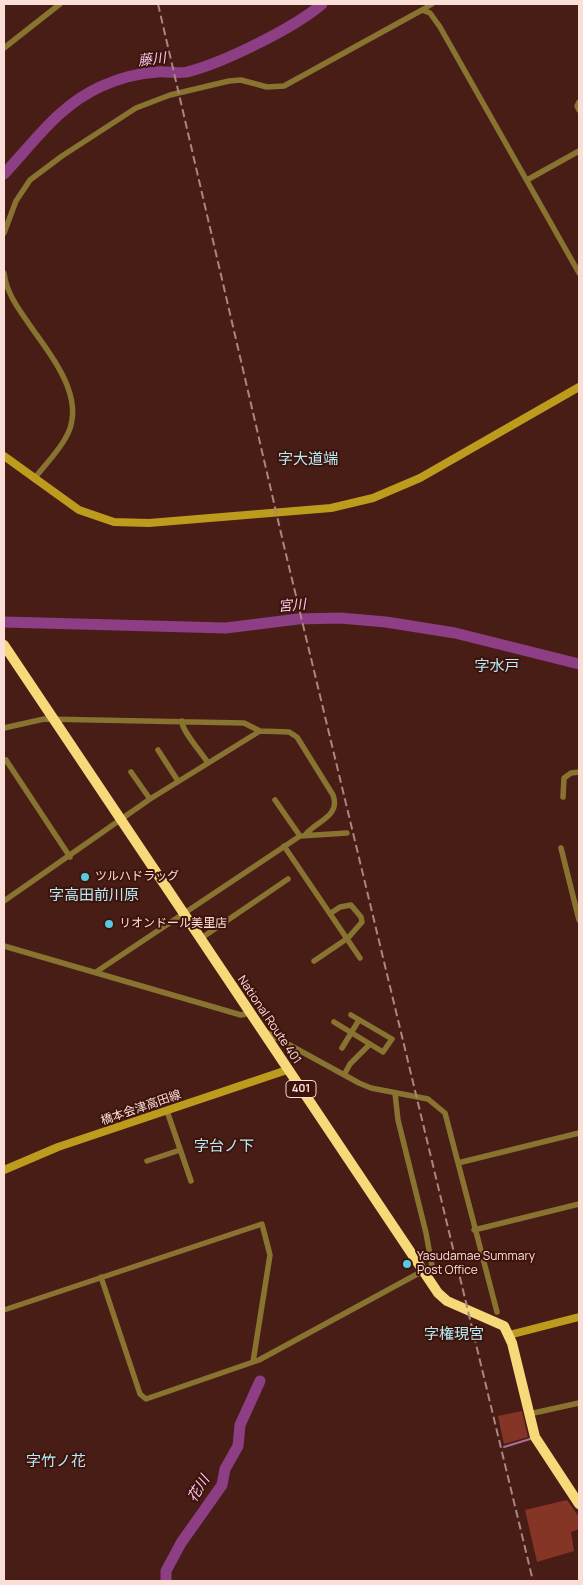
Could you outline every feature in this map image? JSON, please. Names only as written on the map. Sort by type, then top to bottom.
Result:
[{"type":"highway","name":"National Route 401","points":[[4,645],[287,1070],[442,1298],[492,1319],[504,1326],[509,1335]]},
{"type":"highway","points":[[509,1335],[535,1436],[544,1453],[579,1504]]},
{"type":"street","points":[[4,48],[60,4]]},
{"type":"street","points":[[4,232],[16,201],[30,180],[62,156],[136,108],[170,95],[229,80],[241,80],[272,88],[284,86],[432,4]]},
{"type":"street","points":[[422,10],[430,13],[437,22],[579,273]]},
{"type":"street","points":[[579,102],[577,106],[579,110]]},
{"type":"street","points":[[527,180],[579,151]]},
{"type":"street","points":[[4,273],[7,286],[16,306],[65,382],[72,405],[73,415],[66,438],[34,479]]},
{"type":"street","points":[[4,456],[79,510],[94,517],[124,523],[149,523],[331,508],[373,498],[420,478],[579,387]]},
{"type":"street","points":[[4,728],[52,719],[244,723],[260,731],[289,732],[297,737],[333,794],[335,803],[330,816],[96,972]]},
{"type":"street","points":[[182,721],[186,735],[193,740],[208,763]]},
{"type":"street","points":[[4,901],[178,781],[260,731]]},
{"type":"street","points":[[158,750],[178,781]]},
{"type":"street","points":[[4,762],[6,760],[70,857]]},
{"type":"street","points":[[131,772],[150,800]]},
{"type":"street","points":[[563,797],[564,778],[571,773],[579,772]]},
{"type":"street","points":[[275,800],[303,835]]},
{"type":"street","points":[[303,835],[347,832]]},
{"type":"street","points":[[284,846],[360,958]]},
{"type":"street","points":[[561,848],[579,920]]},
{"type":"street","points":[[200,939],[288,878]]},
{"type":"street","points":[[314,962],[348,938],[362,922],[356,910],[348,904],[331,913]]},
{"type":"street","points":[[4,946],[241,1015],[249,1013]]},
{"type":"street","points":[[334,1022],[383,1052],[392,1039],[351,1015]]},
{"type":"street","points":[[342,1048],[359,1020]]},
{"type":"street","points":[[262,1032],[265,1031],[344,1076],[371,1088],[428,1099],[445,1113],[474,1230],[497,1312]]},
{"type":"street","points":[[344,1076],[350,1064],[370,1044]]},
{"type":"street","name":"橋本会津高田線","points":[[4,1170],[58,1147],[287,1070]]},
{"type":"street","points":[[101,1277],[142,1397],[151,1397],[253,1362],[432,1266],[433,1262],[398,1120],[395,1093]]},
{"type":"street","points":[[167,1111],[191,1181]]},
{"type":"street","points":[[458,1163],[579,1133]]},
{"type":"street","points":[[147,1161],[180,1150]]},
{"type":"street","points":[[474,1230],[579,1204]]},
{"type":"street","points":[[4,1310],[262,1224],[270,1255],[253,1362]]},
{"type":"street","points":[[509,1335],[579,1318]]},
{"type":"street","points":[[529,1414],[579,1403]]},
{"type":"shaded area","points":[[522,1411],[528,1437],[504,1444],[498,1416]]},
{"type":"shaded area","points":[[567,1500],[579,1517],[579,1529],[571,1532],[574,1551],[537,1562],[525,1510]]},
{"type":"waterway","name":"藤川","points":[[4,174],[60,113],[87,94],[108,83],[129,77],[157,72],[187,72],[219,61],[258,44],[322,4]]},
{"type":"waterway","name":"宮川","points":[[4,622],[226,628],[298,619],[340,618],[386,622],[455,633],[579,664]]},
{"type":"waterway","name":"花川","points":[[166,1581],[166,1571],[181,1543],[222,1485],[225,1469],[238,1446],[240,1425],[260,1381]]},
{"type":"waterway","points":[[504,1447],[530,1439]]},
{"type":"railway","points":[[158,4],[284,546],[533,1581]]},
{"type":"place","name":"ツルハドラッグ","points":[[85,877]]},
{"type":"place","name":"リオンドール美里店","points":[[109,924]]},
{"type":"place","name":"Yasudamae Summary Post Office","points":[[407,1264]]},
{"type":"district","name":"字大道端","points":[[308,460]]},
{"type":"district","name":"字水戸","points":[[497,667]]},
{"type":"district","name":"字高田前川原","points":[[94,896]]},
{"type":"district","name":"字台ノ下","points":[[224,1147]]},
{"type":"district","name":"字権現宮","points":[[454,1335]]},
{"type":"district","name":"字竹ノ花","points":[[56,1462]]}]
